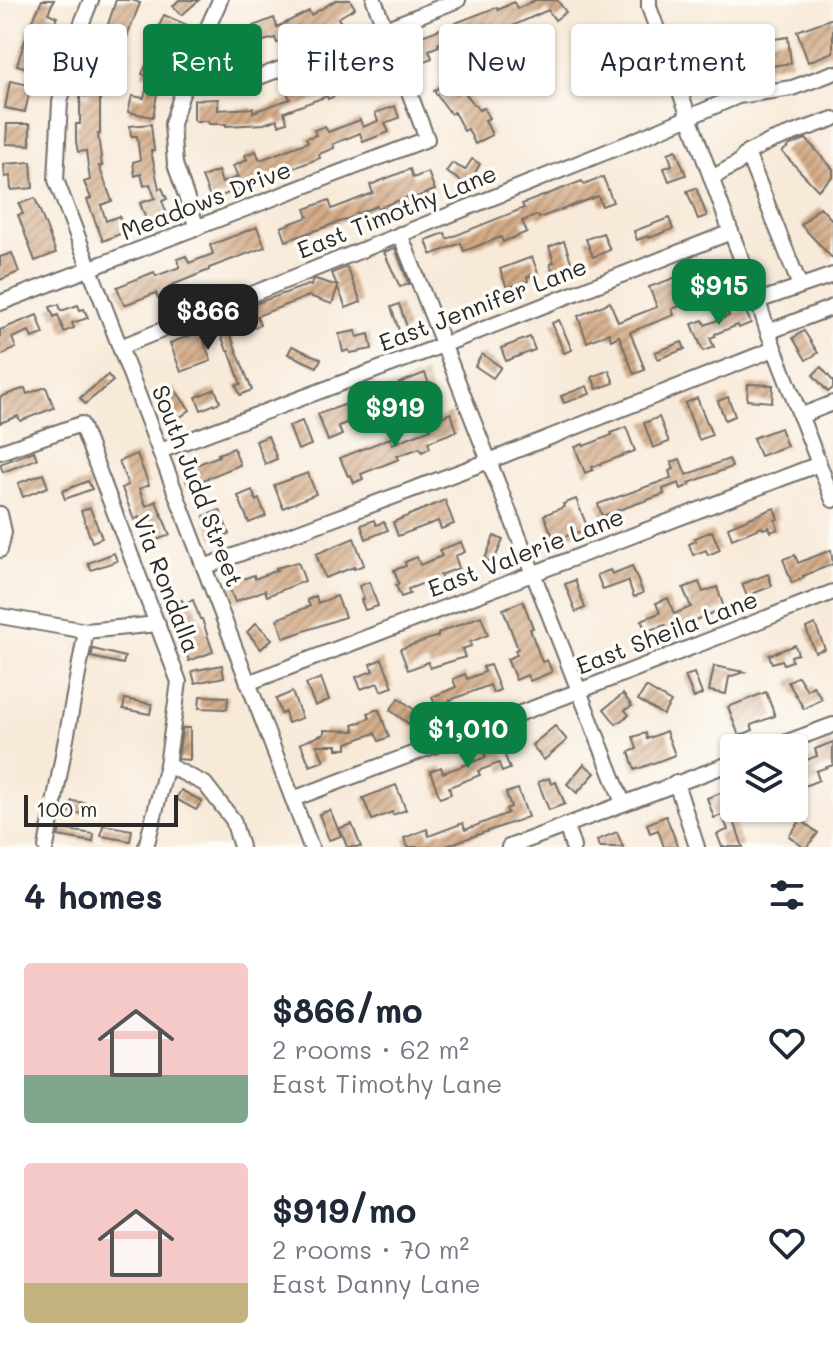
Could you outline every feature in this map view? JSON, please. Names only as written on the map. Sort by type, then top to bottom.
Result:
[{"type":"street","name":"South Judd Street","points":[[91,0],[60,102],[56,180],[311,847]]},
{"type":"street","points":[[209,24],[220,0]]},
{"type":"street","points":[[374,0],[383,24]]},
{"type":"street","points":[[398,24],[458,0]]},
{"type":"street","points":[[649,0],[665,52],[774,349],[832,497]]},
{"type":"street","name":"East Timothy Lane","points":[[120,347],[661,130],[738,96],[792,88],[833,73]]},
{"type":"street","points":[[181,96],[172,124],[175,164],[197,228]]},
{"type":"street","name":"Meadows Drive","points":[[0,303],[427,139],[411,96]]},
{"type":"street","points":[[712,178],[738,163],[747,153],[771,141],[833,119]]},
{"type":"street","points":[[747,153],[800,286]]},
{"type":"street","name":"East Jennifer Lane","points":[[160,451],[731,232]]},
{"type":"street","points":[[400,234],[623,803]]},
{"type":"street","points":[[758,301],[833,275]]},
{"type":"street","points":[[768,332],[833,307]]},
{"type":"street","points":[[204,567],[489,461],[774,349]]},
{"type":"street","points":[[800,416],[833,403]]},
{"type":"street","name":"Via Rondalla","points":[[0,452],[81,424],[158,624],[179,682],[167,765],[146,847]]},
{"type":"street","name":"East Valerie Lane","points":[[248,683],[819,464]]},
{"type":"street","points":[[0,514],[4,532],[0,550]]},
{"type":"street","name":"East Sheila Lane","points":[[293,799],[833,592]]},
{"type":"street","points":[[0,616],[86,631],[158,624]]},
{"type":"street","points":[[46,847],[86,631]]},
{"type":"street","points":[[808,734],[833,725]]},
{"type":"street","points":[[167,765],[205,784],[233,820],[241,847]]},
{"type":"street","points":[[509,847],[720,767]]},
{"type":"street","points":[[676,783],[697,847]]},
{"type":"street","points":[[566,825],[573,847]]},
{"type":"building","points":[[42,0],[54,0],[48,13],[57,17],[54,24],[31,24]]},
{"type":"building","points":[[116,0],[140,3],[127,36],[127,24],[108,24]]},
{"type":"building","points":[[179,0],[199,0],[182,15],[173,6]]},
{"type":"building","points":[[336,0],[350,0],[355,8],[338,18],[340,21],[335,24],[283,24],[309,11],[311,15]]},
{"type":"building","points":[[535,0],[557,0],[566,12],[555,20],[548,10],[517,24],[453,24],[514,2],[517,9]]},
{"type":"building","points":[[164,15],[185,24],[160,24]]},
{"type":"building","points":[[274,18],[278,42],[275,38],[262,41],[262,24],[258,24]]},
{"type":"building","points":[[833,18],[833,52],[808,62],[797,31]]},
{"type":"building","points":[[439,29],[439,46],[429,50],[432,58],[423,62],[423,36]]},
{"type":"building","points":[[788,37],[791,63],[775,66],[775,39]]},
{"type":"building","points":[[24,43],[24,67],[17,65]]},
{"type":"building","points":[[10,81],[24,84],[24,96],[29,96],[25,112],[5,108]]},
{"type":"building","points":[[439,87],[439,96],[468,96],[479,110],[484,108],[489,118],[485,120],[492,135],[475,144],[468,129],[464,131],[454,112],[451,114],[434,91]]},
{"type":"building","points":[[80,96],[101,96],[98,134],[102,166],[99,166],[112,201],[101,205],[106,221],[119,216],[125,232],[103,241],[87,200],[91,198],[84,182],[90,180],[86,151],[78,152],[76,142],[76,124],[80,124]]},
{"type":"building","points":[[132,96],[157,96],[153,117],[128,112]]},
{"type":"building","points":[[289,96],[327,96],[284,112],[287,122],[279,125],[277,119],[264,124],[226,126],[194,121],[194,100],[218,99],[218,110],[253,108],[253,112],[290,99]]},
{"type":"building","points":[[395,106],[399,118],[385,123],[389,132],[363,142],[360,133],[333,144],[334,148],[319,154],[320,158],[211,200],[202,177],[218,171],[222,183],[238,177],[233,166],[247,160],[245,155],[256,151],[260,160],[308,142],[306,138],[316,135],[314,130],[325,126],[328,132],[360,120],[363,127],[378,121],[375,113]]},
{"type":"building","points":[[7,124],[30,124],[30,145],[6,144]]},
{"type":"building","points":[[151,124],[154,151],[151,151],[159,189],[162,188],[167,199],[162,201],[168,216],[148,225],[140,203],[155,198],[150,184],[144,186],[141,174],[135,176],[133,162],[140,160],[137,136],[131,136],[130,126]]},
{"type":"building","points":[[806,139],[833,169],[833,176],[818,190],[782,152]]},
{"type":"building","points":[[676,150],[686,175],[669,181],[664,168],[672,165],[668,153]]},
{"type":"building","points":[[472,159],[480,164],[468,185],[446,172],[452,163],[465,170]]},
{"type":"building","points":[[31,162],[33,188],[11,190],[10,176],[5,177],[4,164]]},
{"type":"building","points":[[410,169],[413,178],[428,172],[435,190],[409,200],[408,197],[377,206],[286,241],[281,227],[308,217],[305,209],[329,200],[332,209],[373,193],[370,185]]},
{"type":"building","points":[[603,177],[613,202],[602,206],[598,196],[539,218],[538,215],[522,221],[527,232],[503,242],[501,237],[464,251],[461,243],[431,255],[426,240],[445,233],[447,239],[524,208],[522,204],[582,181],[584,185]]},
{"type":"building","points":[[696,188],[707,216],[698,219],[687,191]]},
{"type":"building","points":[[35,198],[56,253],[35,261],[18,215],[23,214],[19,204]]},
{"type":"building","points":[[820,207],[833,221],[833,259],[801,225]]},
{"type":"building","points":[[669,218],[673,229],[637,240],[634,231]]},
{"type":"building","points":[[257,227],[265,247],[170,286],[173,292],[158,298],[156,293],[124,305],[117,287],[154,272],[156,276],[180,267],[177,259],[186,256],[189,263],[213,254],[210,245]]},
{"type":"building","points":[[603,233],[610,250],[593,257],[586,239]]},
{"type":"building","points":[[564,241],[573,267],[554,274],[549,247]]},
{"type":"building","points":[[395,248],[409,284],[400,287],[384,252]]},
{"type":"building","points":[[12,253],[19,272],[0,280],[0,257]]},
{"type":"building","points":[[532,257],[538,273],[527,277],[528,281],[507,288],[500,269]]},
{"type":"building","points":[[718,261],[728,289],[714,294],[700,268]]},
{"type":"building","points":[[347,267],[361,302],[346,308],[332,273]]},
{"type":"building","points":[[685,274],[695,300],[672,309],[674,315],[630,332],[645,370],[634,374],[619,336],[611,340],[609,333],[587,342],[578,316],[610,302],[618,322],[657,307],[649,287]]},
{"type":"building","points":[[315,279],[338,286],[332,304],[309,296],[257,316],[260,325],[248,330],[240,309],[311,286]]},
{"type":"building","points":[[59,304],[61,311],[78,305],[88,318],[72,323],[74,328],[64,332],[58,315],[54,317],[50,307]]},
{"type":"building","points":[[399,304],[408,330],[400,333],[391,307]]},
{"type":"building","points":[[735,308],[737,313],[745,310],[751,323],[715,334],[710,338],[714,347],[703,351],[692,324],[703,320],[705,325],[729,316],[727,311]]},
{"type":"building","points":[[37,315],[44,334],[32,338],[29,331],[12,338],[16,348],[0,356],[0,330]]},
{"type":"building","points":[[222,319],[252,390],[240,395],[236,385],[241,384],[221,335],[204,341],[211,361],[181,372],[170,343],[212,327],[210,324]]},
{"type":"building","points":[[559,320],[572,350],[564,353],[552,323]]},
{"type":"building","points":[[356,331],[357,337],[369,334],[372,349],[343,352],[339,334]]},
{"type":"building","points":[[804,331],[818,353],[806,360],[793,338]]},
{"type":"building","points":[[530,337],[535,350],[506,361],[501,348]]},
{"type":"building","points":[[682,342],[685,349],[658,359],[655,352]]},
{"type":"building","points":[[292,346],[321,359],[317,367],[288,354]]},
{"type":"building","points":[[482,354],[501,367],[493,378],[475,366]]},
{"type":"building","points":[[821,367],[833,381],[833,388],[828,392],[813,375]]},
{"type":"building","points":[[609,370],[614,383],[597,389],[592,377]]},
{"type":"building","points":[[425,373],[435,401],[373,427],[368,415],[338,426],[342,435],[328,441],[318,414]]},
{"type":"building","points":[[108,375],[113,381],[85,404],[80,398]]},
{"type":"building","points":[[748,384],[773,385],[772,402],[747,400]]},
{"type":"building","points":[[587,386],[590,394],[564,403],[561,396]]},
{"type":"building","points":[[46,387],[54,408],[20,421],[18,416],[0,423],[0,397],[25,388],[27,394]]},
{"type":"building","points":[[173,387],[190,410],[179,418],[163,395]]},
{"type":"building","points":[[215,389],[220,402],[201,410],[196,397]]},
{"type":"building","points":[[728,397],[735,416],[725,420],[718,401]]},
{"type":"building","points":[[697,398],[712,435],[699,440],[685,403]]},
{"type":"building","points":[[451,413],[457,431],[428,442],[430,448],[397,456],[399,459],[361,474],[363,479],[354,483],[351,475],[348,476],[340,458],[390,438],[392,444],[431,429],[428,422]]},
{"type":"building","points":[[659,417],[669,442],[653,448],[644,423]]},
{"type":"building","points":[[302,421],[311,445],[298,450],[289,426]]},
{"type":"building","points":[[626,427],[635,451],[592,467],[593,470],[585,473],[575,447]]},
{"type":"building","points":[[780,428],[787,446],[760,456],[753,438]]},
{"type":"building","points":[[268,436],[277,459],[265,464],[256,441]]},
{"type":"building","points":[[234,448],[240,465],[188,486],[183,470]]},
{"type":"building","points":[[34,451],[37,459],[3,472],[0,464]]},
{"type":"building","points":[[137,454],[149,485],[139,489],[146,506],[156,501],[170,535],[149,543],[139,517],[134,520],[122,488],[128,485],[119,461]]},
{"type":"building","points":[[680,459],[686,475],[729,459],[732,467],[681,489],[679,483],[663,489],[664,494],[602,516],[598,504],[671,478],[669,471],[674,469],[671,462]]},
{"type":"building","points":[[308,473],[316,494],[283,508],[274,485]]},
{"type":"building","points":[[43,474],[48,487],[23,497],[18,483]]},
{"type":"building","points":[[88,481],[92,489],[65,499],[62,491]]},
{"type":"building","points":[[252,490],[266,516],[249,523],[238,496]]},
{"type":"building","points":[[576,499],[588,529],[554,540],[544,515]]},
{"type":"building","points":[[445,500],[454,524],[441,529],[438,521],[398,536],[393,522]]},
{"type":"building","points":[[90,508],[102,538],[92,542],[81,511]]},
{"type":"building","points":[[774,508],[778,529],[771,532],[769,527],[762,527],[732,539],[728,527]]},
{"type":"building","points":[[220,510],[229,534],[214,540],[204,516]]},
{"type":"building","points":[[374,520],[376,525],[384,522],[388,530],[366,539],[361,525]]},
{"type":"building","points":[[712,531],[720,550],[708,555],[706,550],[693,555],[689,544]]},
{"type":"building","points":[[494,536],[503,540],[493,563],[485,559]]},
{"type":"building","points":[[354,538],[364,565],[325,578],[316,554]]},
{"type":"building","points":[[461,542],[465,552],[455,556],[459,568],[440,575],[446,590],[437,593],[432,580],[408,589],[410,594],[401,597],[394,570],[406,566],[405,562],[417,557],[420,565],[442,556],[439,550]]},
{"type":"building","points":[[831,550],[833,564],[792,583],[783,559],[795,555],[798,563]]},
{"type":"building","points":[[114,553],[117,561],[91,570],[88,563]]},
{"type":"building","points":[[298,562],[305,581],[267,596],[265,590],[235,602],[229,587],[237,581],[254,575],[255,579],[276,568]]},
{"type":"building","points":[[632,566],[643,593],[634,597],[628,581],[603,590],[597,575],[610,570],[612,574]]},
{"type":"building","points":[[768,574],[772,586],[747,596],[742,584]]},
{"type":"building","points":[[575,580],[585,608],[576,612],[565,584]]},
{"type":"building","points":[[369,582],[378,606],[365,610],[359,586]]},
{"type":"building","points":[[699,582],[703,592],[717,587],[724,608],[679,627],[681,633],[670,638],[665,625],[646,631],[641,620],[660,613],[656,603],[668,598],[674,614],[691,607],[683,588]]},
{"type":"building","points":[[316,596],[318,603],[337,596],[345,617],[284,638],[277,619],[310,606],[307,600]]},
{"type":"building","points":[[182,600],[183,604],[193,600],[213,652],[189,661],[176,634],[184,631],[176,612],[170,615],[167,605]]},
{"type":"building","points":[[523,601],[542,662],[547,660],[552,672],[530,681],[527,675],[516,680],[507,659],[517,655],[515,650],[518,649],[503,609]]},
{"type":"building","points":[[481,616],[488,635],[462,649],[465,657],[430,668],[428,662],[408,670],[400,649]]},
{"type":"building","points":[[256,623],[272,639],[261,649],[247,632]]},
{"type":"building","points":[[815,624],[825,649],[815,652],[806,628]]},
{"type":"building","points":[[795,645],[798,654],[791,656],[792,661],[772,663],[769,655]]},
{"type":"building","points":[[93,649],[125,657],[123,664],[91,657]]},
{"type":"building","points":[[382,659],[393,687],[381,691],[378,683],[361,689],[356,677],[373,671],[370,664]]},
{"type":"building","points":[[222,665],[224,677],[195,683],[192,671]]},
{"type":"building","points":[[490,665],[500,690],[493,693],[490,685],[450,700],[453,707],[438,712],[432,697],[456,687],[453,679],[465,674],[467,679],[485,672],[483,667]]},
{"type":"building","points":[[714,666],[744,672],[729,677],[726,694],[709,691]]},
{"type":"building","points":[[694,673],[702,694],[694,698],[685,676]]},
{"type":"building","points":[[798,676],[807,690],[813,686],[822,699],[804,709],[788,682]]},
{"type":"building","points":[[321,678],[329,700],[315,706],[306,684]]},
{"type":"building","points":[[646,687],[671,702],[663,715],[638,700]]},
{"type":"building","points":[[292,692],[302,718],[288,723],[276,699]]},
{"type":"building","points":[[766,692],[775,716],[751,725],[753,730],[738,734],[728,707]]},
{"type":"building","points":[[623,694],[632,706],[625,710],[629,715],[616,724],[604,709]]},
{"type":"building","points":[[200,696],[228,697],[227,709],[199,708]]},
{"type":"building","points":[[399,698],[422,716],[413,727],[390,710]]},
{"type":"building","points":[[125,699],[152,704],[150,714],[123,709]]},
{"type":"building","points":[[379,710],[389,737],[379,741],[375,733],[347,743],[347,749],[337,749],[337,745],[317,745],[324,761],[310,766],[299,744],[324,734],[324,730],[355,731],[353,725],[370,718],[368,713]]},
{"type":"building","points":[[555,726],[567,740],[544,760],[532,745]]},
{"type":"building","points":[[182,728],[190,728],[190,760],[178,759]]},
{"type":"building","points":[[666,731],[675,755],[635,770],[629,752],[637,749],[633,737],[646,733],[647,739]]},
{"type":"building","points":[[500,742],[510,769],[502,772],[499,763],[478,771],[480,775],[449,787],[451,794],[440,798],[430,771],[441,767],[443,773],[486,757],[484,753]]},
{"type":"building","points":[[833,742],[833,765],[816,771],[819,780],[808,785],[808,760],[817,756],[815,749]]},
{"type":"building","points":[[584,764],[595,773],[577,793],[567,784]]},
{"type":"building","points":[[549,778],[551,784],[556,782],[565,804],[549,810],[538,782]]},
{"type":"building","points":[[396,785],[406,810],[372,820],[363,798]]},
{"type":"building","points":[[518,789],[528,817],[443,847],[408,847],[404,838],[427,829],[429,836],[463,823],[465,830],[508,813],[506,809],[511,807],[506,793]]},
{"type":"building","points":[[181,790],[202,801],[196,810],[176,799]]},
{"type":"building","points":[[720,793],[720,816],[714,818],[707,798]]},
{"type":"building","points":[[72,801],[93,804],[91,815],[70,812]]},
{"type":"building","points":[[330,810],[341,836],[329,840],[319,814]]},
{"type":"building","points":[[666,816],[677,847],[664,847],[658,830],[650,833],[647,824]]},
{"type":"building","points":[[725,822],[734,822],[743,847],[722,847],[717,834],[728,830]]},
{"type":"building","points":[[800,822],[818,833],[807,847],[789,836]]},
{"type":"building","points":[[352,824],[361,847],[347,847],[340,828]]},
{"type":"building","points":[[103,825],[132,830],[130,841],[101,836]]},
{"type":"building","points":[[60,829],[94,834],[93,842],[58,836]]},
{"type":"building","points":[[617,832],[623,847],[599,847],[597,840]]}]
